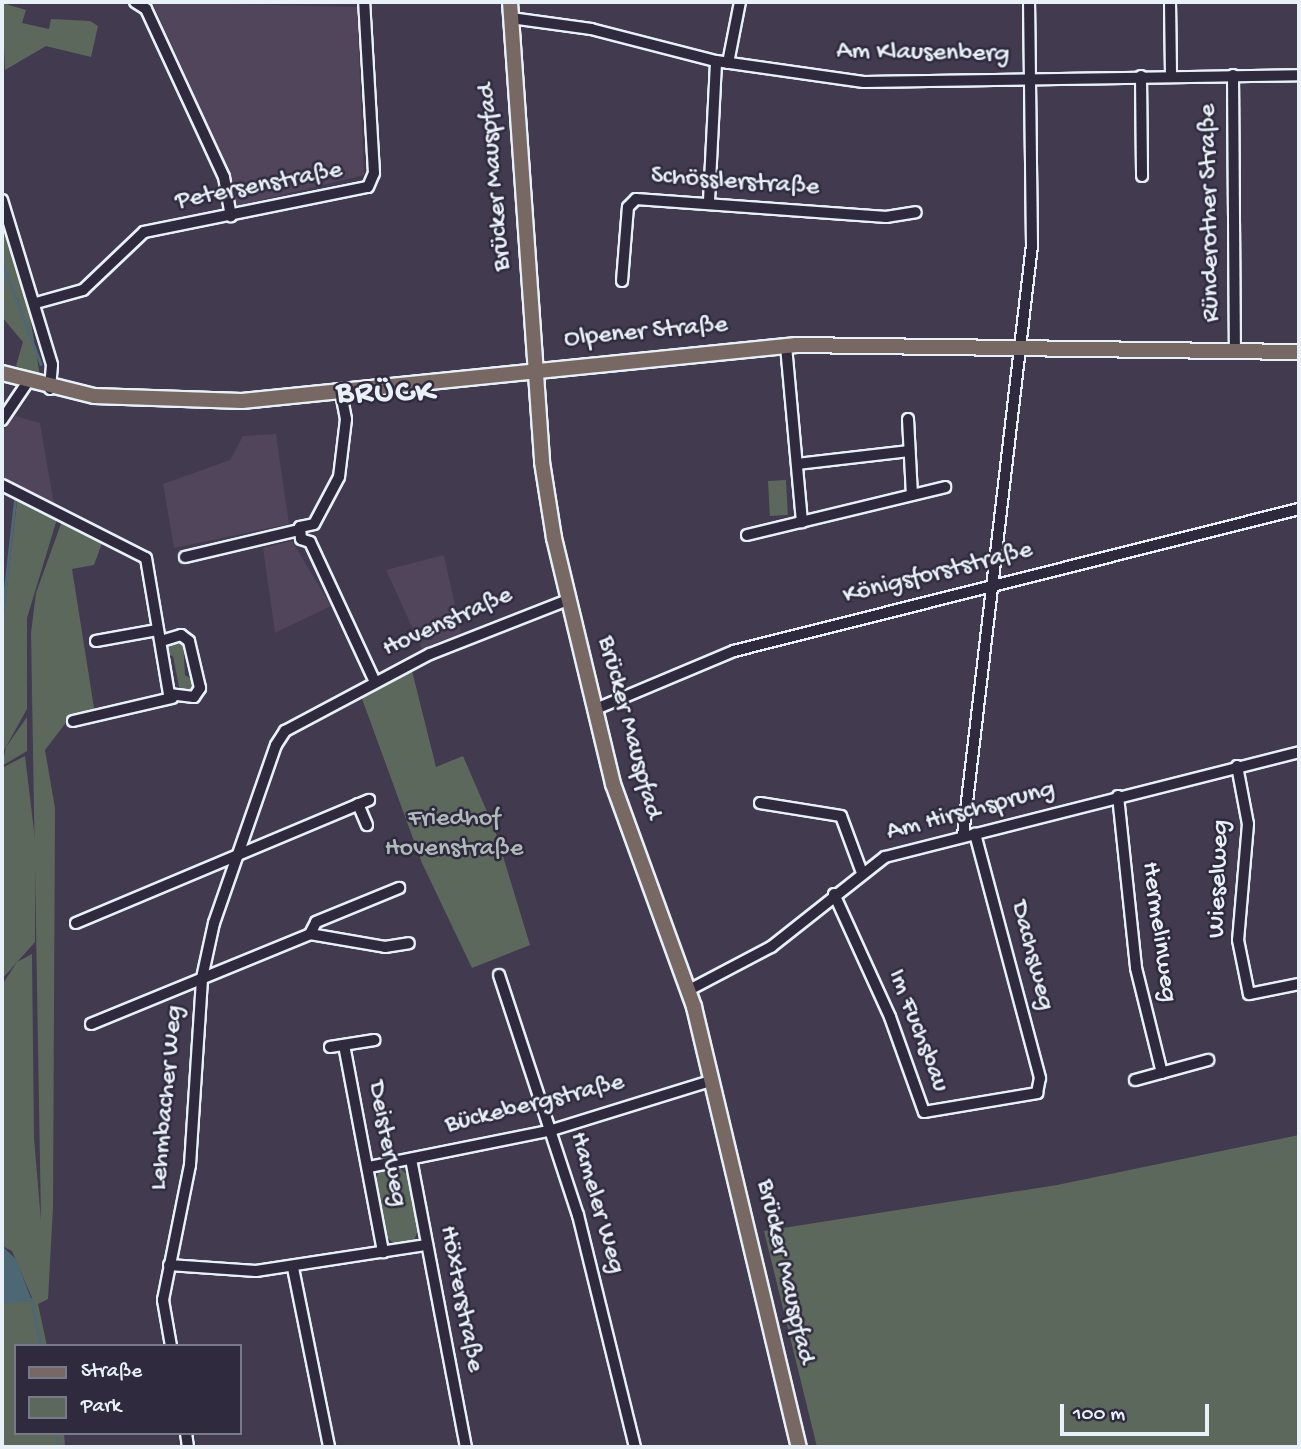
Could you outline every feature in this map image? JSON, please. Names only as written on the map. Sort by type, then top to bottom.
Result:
[{"type":"main road","name":"Brücker Mauspfad","points":[[510,2],[542,462],[568,600],[615,791],[689,990],[799,1447]]},
{"type":"main road","name":"Olpener Straße","points":[[2,373],[50,389],[143,402],[341,394],[537,366],[786,346],[1019,345],[1299,352]]},
{"type":"street","points":[[135,2],[154,27],[224,177],[231,216]]},
{"type":"street","name":"Petersenstraße","points":[[36,303],[83,290],[144,232],[362,191],[373,181],[364,2]]},
{"type":"street","points":[[709,201],[722,62],[740,2]]},
{"type":"street","points":[[963,836],[1033,228],[1029,2]]},
{"type":"street","points":[[1170,2],[1171,76]]},
{"type":"street","name":"Am Klausenberg","points":[[510,18],[591,29],[722,62],[864,82],[1299,75]]},
{"type":"street","name":"Ründerother Straße","points":[[1233,75],[1235,350]]},
{"type":"street","points":[[1141,76],[1142,176]]},
{"type":"street","points":[[2,200],[36,303],[52,365],[50,389]]},
{"type":"street","name":"Schösslerstraße","points":[[622,281],[630,201],[709,201],[886,217],[916,212]]},
{"type":"street","points":[[786,346],[802,522]]},
{"type":"street","points":[[2,420],[27,383]]},
{"type":"street","points":[[185,557],[314,524],[339,477],[346,419],[341,394]]},
{"type":"street","points":[[908,419],[912,495]]},
{"type":"street","points":[[797,464],[909,451]]},
{"type":"street","points":[[2,485],[139,551],[146,558],[172,698]]},
{"type":"street","points":[[747,536],[945,487]]},
{"type":"street","name":"Königsforststraße","points":[[596,709],[739,649],[1299,509]]},
{"type":"street","points":[[310,541],[317,535],[314,524]]},
{"type":"street","name":"Hovenstraße","points":[[299,530],[310,541],[375,682],[568,600]]},
{"type":"street","points":[[73,721],[172,698],[194,697],[200,688],[186,637],[159,635],[96,641]]},
{"type":"street","name":"Lehmbacher Weg","points":[[171,1344],[163,1300],[190,1165],[202,978],[237,857],[285,731],[375,682]]},
{"type":"street","name":"Am Hirschsprung","points":[[689,990],[771,947],[861,870],[885,857],[1299,752]]},
{"type":"street","name":"Wieselweg","points":[[1237,766],[1248,824],[1238,940],[1249,994],[1299,984]]},
{"type":"street","name":"Hermelinweg","points":[[1118,796],[1136,968],[1162,1073]]},
{"type":"street","points":[[76,923],[363,802],[367,825]]},
{"type":"street","points":[[760,803],[841,816],[861,870]]},
{"type":"street","name":"Dachsweg","points":[[975,833],[1040,1090]]},
{"type":"street","name":"Lehmbacher Weg","points":[[90,1024],[310,934],[316,922],[399,888]]},
{"type":"street","name":"Im Fuchsbau","points":[[834,894],[890,1017],[924,1112],[1040,1090]]},
{"type":"street","points":[[310,934],[385,947],[409,943]]},
{"type":"street","name":"Hameler Weg","points":[[499,975],[552,1130],[635,1447]]},
{"type":"street","points":[[331,1047],[374,1040]]},
{"type":"street","name":"Deisterweg","points":[[344,1045],[383,1252]]},
{"type":"street","points":[[1135,1080],[1208,1060]]},
{"type":"street","name":"Bückebergstraße","points":[[369,1167],[552,1130],[710,1081]]},
{"type":"street","name":"Höxterstraße","points":[[411,1159],[425,1245],[466,1447]]},
{"type":"street","points":[[169,1265],[229,1272],[293,1268],[425,1245]]},
{"type":"street","points":[[293,1268],[329,1447]]},
{"type":"shaded area","points":[[152,2],[357,7],[364,175],[237,206],[230,173]]},
{"type":"shaded area","points":[[15,416],[40,423],[54,504],[2,480],[2,433]]},
{"type":"shaded area","points":[[276,434],[289,524],[174,548],[163,484],[230,460],[243,436]]},
{"type":"shaded area","points":[[292,541],[331,606],[275,633],[263,548]]},
{"type":"shaded area","points":[[444,555],[461,633],[422,649],[386,570]]},
{"type":"green space","points":[[2,3],[26,10],[22,23],[49,29],[51,19],[90,21],[98,26],[91,57],[46,46],[5,70]]},
{"type":"green space","points":[[2,224],[28,305],[40,376],[16,366],[23,342],[2,317]]},
{"type":"green space","points":[[786,480],[788,515],[770,516],[768,481]]},
{"type":"green space","points":[[17,501],[57,519],[27,618],[27,709],[2,754],[2,630]]},
{"type":"green space","points":[[62,521],[102,543],[94,565],[72,569],[95,714],[68,720],[45,750],[55,808],[53,1208],[48,1299],[38,1304],[47,1344],[14,1344],[14,1435],[64,1435],[65,1447],[2,1447],[2,1304],[32,1298],[12,1251],[2,1246],[2,985],[17,962],[32,954],[34,1138],[41,1221],[31,633],[36,593]]},
{"type":"green space","points":[[183,640],[185,675],[195,681],[194,691],[180,692],[173,656],[165,654],[165,643]]},
{"type":"green space","name":"Friedhof Hovenstraße","points":[[412,671],[436,767],[463,756],[495,830],[530,945],[472,968],[422,863],[361,696]]},
{"type":"green space","points":[[27,717],[27,751],[2,766],[6,747]]},
{"type":"green space","points":[[25,756],[35,839],[35,942],[2,979],[2,768]]},
{"type":"green space","points":[[1299,1135],[1299,1447],[817,1447],[764,1231],[1057,1185]]},
{"type":"green space","points":[[398,1166],[408,1176],[418,1231],[413,1242],[396,1245],[385,1236],[375,1181],[380,1170]]},
{"type":"water","points":[[2,1246],[16,1259],[32,1301],[2,1304]]},
{"type":"waterway","points":[[2,262],[41,364]]},
{"type":"waterway","points":[[2,616],[15,500]]},
{"type":"waterway","points":[[32,1301],[41,1344]]},
{"type":"waterway","points":[[58,1435],[58,1447]]},
{"type":"district","name":"BRÜCK","points":[[386,395]]}]
